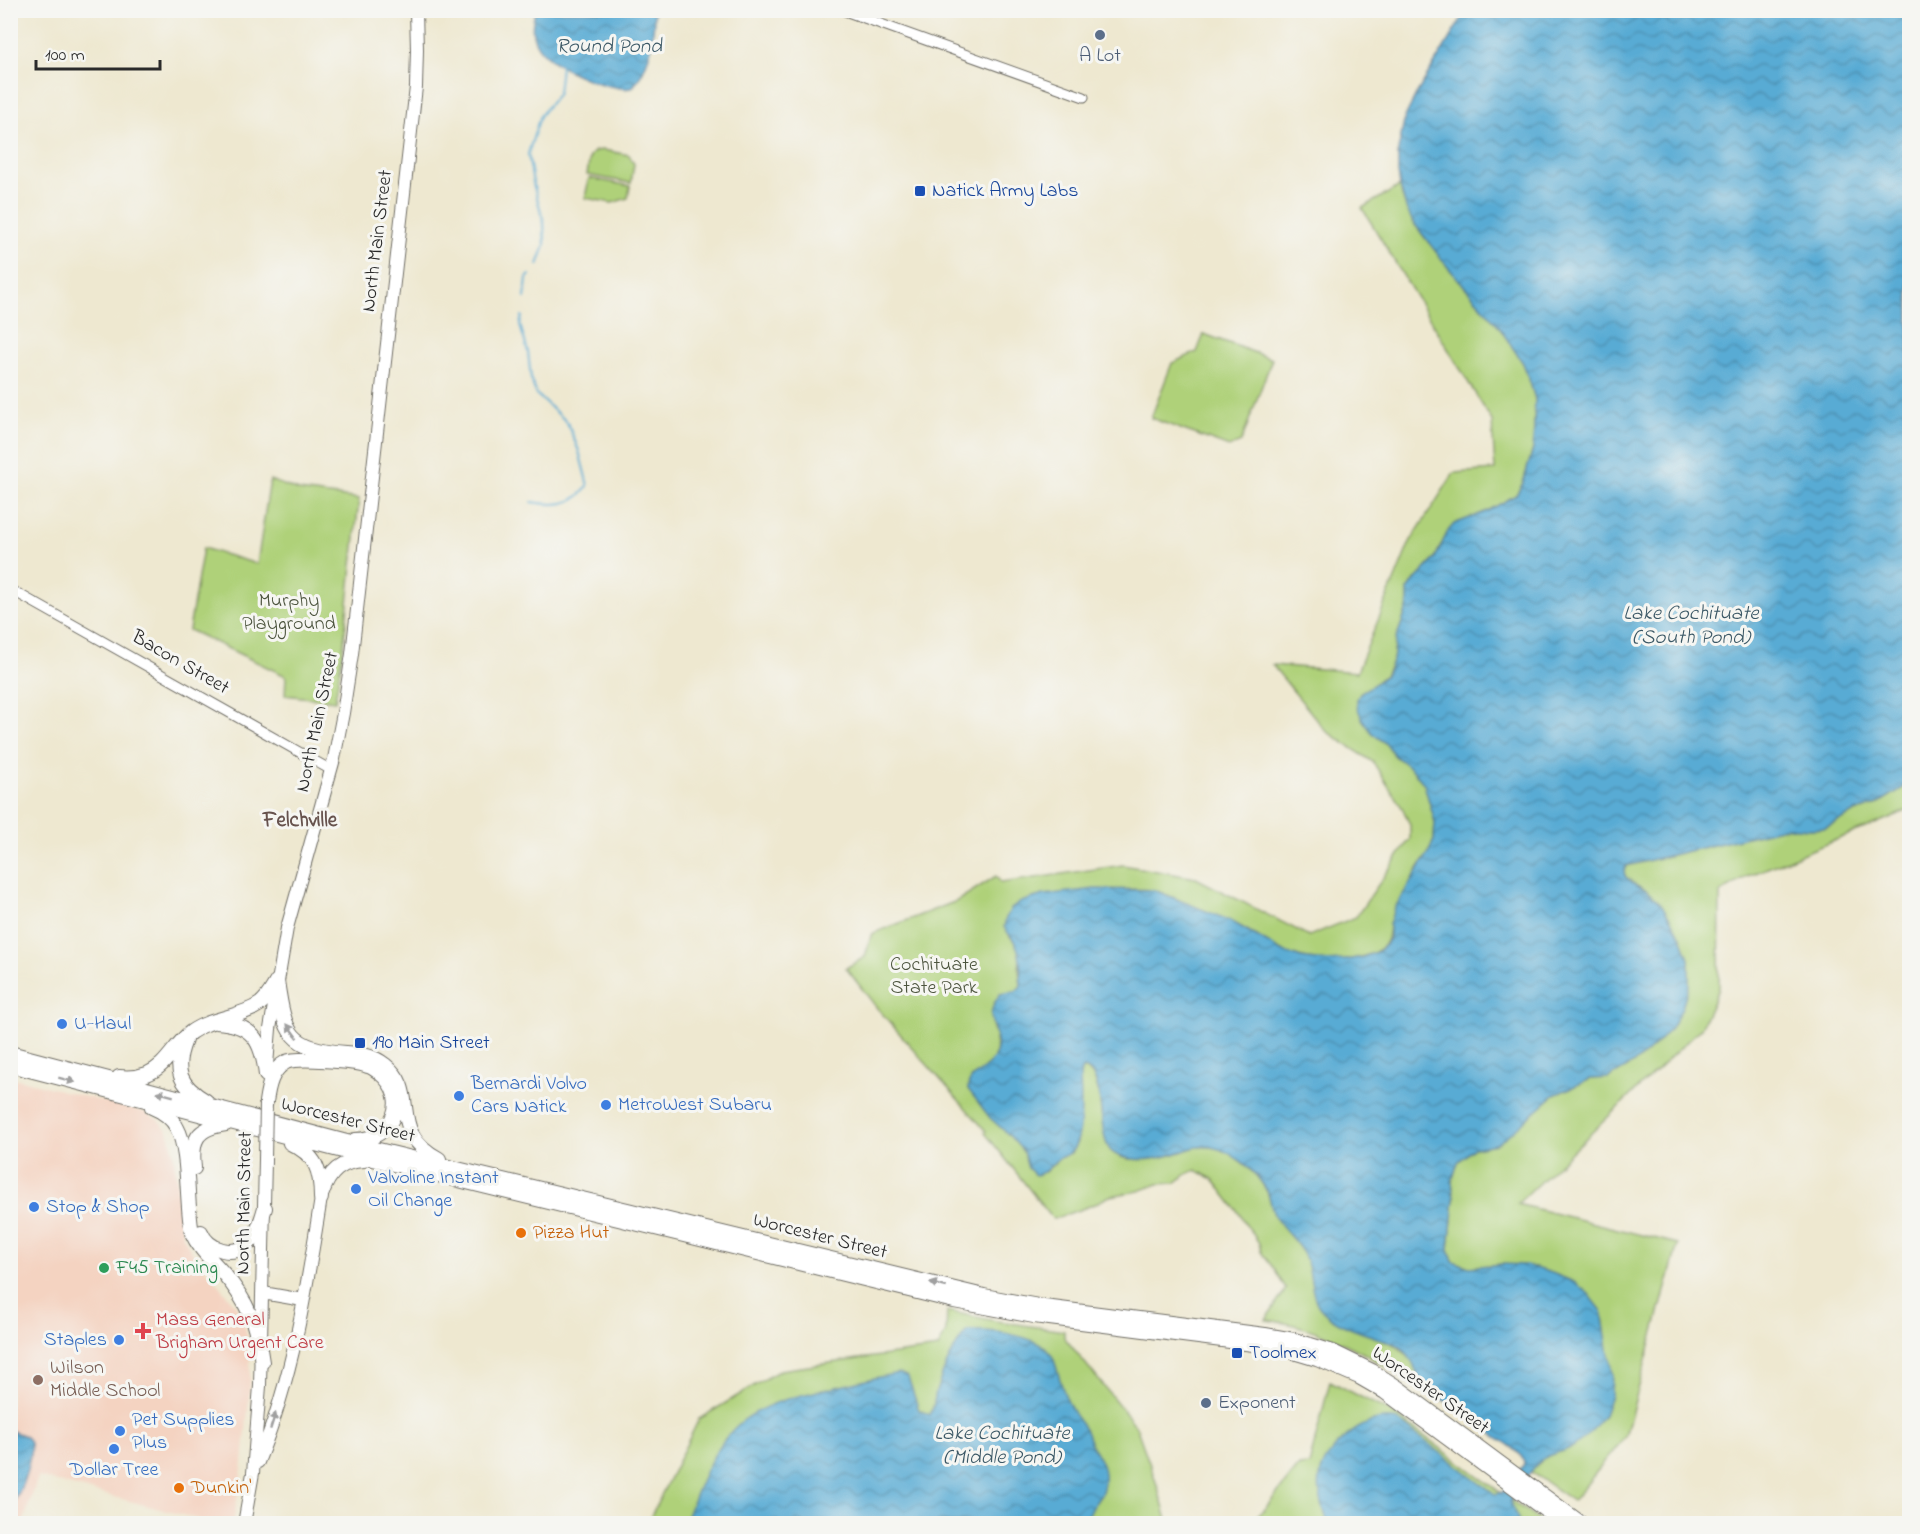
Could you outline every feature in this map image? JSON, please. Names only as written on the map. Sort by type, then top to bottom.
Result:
[{"type":"highway","points":[[102,1077],[132,1077],[148,1074],[164,1061],[187,1035],[211,1022],[254,1007],[267,997],[277,981]]},
{"type":"highway","points":[[277,981],[283,1016],[293,1036],[314,1049],[365,1055],[385,1065],[396,1076],[403,1090],[406,1121],[416,1142],[432,1155],[466,1171]]},
{"type":"highway","points":[[211,1022],[241,1026],[253,1035],[261,1047],[266,1075]]},
{"type":"highway","points":[[187,1035],[180,1058],[181,1076],[188,1089],[218,1108]]},
{"type":"highway","name":"Worcester Street","points":[[10,1053],[330,1138],[984,1296],[1052,1308],[1265,1335],[1306,1343],[1347,1358],[1384,1379],[1507,1476]]},
{"type":"highway","points":[[266,1102],[271,1080],[280,1066],[290,1061],[299,1059],[355,1063],[374,1069],[388,1081],[393,1092],[395,1110],[391,1122],[381,1134],[368,1139],[330,1138]]},
{"type":"highway","name":"Worcester Street","points":[[10,1065],[381,1161],[983,1307],[1294,1351],[1331,1364],[1372,1384],[1524,1488],[1582,1524]]},
{"type":"highway","points":[[132,1097],[156,1108],[171,1119],[176,1126],[183,1148],[192,1233],[249,1309],[258,1336],[262,1362]]},
{"type":"highway","points":[[238,1125],[211,1126],[200,1133],[194,1143],[192,1155],[202,1234],[210,1245],[216,1248],[229,1251],[242,1248],[253,1238],[265,1208]]},
{"type":"highway","points":[[269,1133],[300,1148],[312,1158],[318,1170],[321,1198]]},
{"type":"highway","points":[[321,1198],[330,1176],[339,1166],[357,1160],[381,1161]]},
{"type":"highway","name":"Worcester Street","points":[[1524,1488],[1564,1524]]},
{"type":"main road","name":"North Main Street","points":[[244,1524],[253,1473],[262,1362],[266,1075],[270,1029],[287,928],[299,878],[331,770],[343,713],[356,622],[416,87],[416,10]]},
{"type":"main road","name":"North Main Street","points":[[253,1473],[272,1425],[289,1367],[312,1257],[321,1198]]},
{"type":"main road","points":[[263,1293],[303,1300]]},
{"type":"street","points":[[842,10],[1084,97]]},
{"type":"street","name":"Bacon Street","points":[[10,589],[331,770]]},
{"type":"shaded area","points":[[10,1077],[144,1112],[158,1120],[168,1131],[173,1149],[183,1236],[191,1251],[236,1306],[243,1320],[250,1347],[250,1385],[243,1463],[233,1523],[213,1523],[38,1477],[23,1523],[11,1523]]},
{"type":"green space","points":[[603,150],[629,155],[634,164],[631,183],[587,175],[590,156],[595,151]]},
{"type":"green space","points":[[589,178],[630,186],[628,198],[612,203],[585,198]]},
{"type":"green space","name":"Cochituate State Park","points":[[1400,186],[1413,222],[1497,324],[1523,363],[1535,399],[1533,449],[1523,483],[1516,495],[1488,511],[1454,524],[1434,560],[1408,590],[1408,606],[1396,639],[1393,660],[1385,675],[1361,692],[1372,733],[1412,769],[1424,784],[1435,822],[1434,840],[1428,854],[1389,924],[1387,938],[1382,947],[1368,955],[1340,961],[1320,961],[1290,954],[1231,922],[1152,890],[1122,889],[1042,896],[1018,905],[1006,918],[1009,935],[1017,945],[1020,958],[1021,986],[1016,991],[1011,991],[992,1025],[996,1049],[992,1062],[972,1077],[968,1089],[1023,1151],[1028,1168],[1045,1172],[1060,1158],[1071,1153],[1077,1142],[1080,1127],[1080,1076],[1083,1068],[1090,1072],[1095,1081],[1106,1143],[1117,1156],[1144,1159],[1201,1147],[1219,1149],[1231,1154],[1255,1174],[1264,1186],[1276,1218],[1306,1258],[1318,1305],[1335,1320],[1392,1344],[1404,1352],[1414,1364],[1421,1381],[1416,1387],[1363,1353],[1326,1335],[1286,1323],[1266,1320],[1286,1289],[1236,1209],[1213,1179],[1196,1170],[1175,1183],[1158,1184],[1139,1191],[1110,1196],[1053,1219],[985,1133],[986,1131],[877,1008],[846,968],[865,957],[874,933],[957,901],[996,876],[1001,883],[1123,865],[1196,878],[1309,936],[1356,917],[1410,839],[1410,825],[1403,809],[1373,762],[1326,731],[1272,665],[1357,672],[1410,542],[1454,473],[1495,470],[1492,421],[1362,208]]},
{"type":"green space","points":[[1204,334],[1272,359],[1241,442],[1229,447],[1151,418],[1172,363],[1197,352]]},
{"type":"green space","name":"Murphy Playground","points":[[270,480],[299,491],[359,499],[343,651],[335,701],[285,695],[286,676],[189,630],[203,548],[257,564]]},
{"type":"green space","points":[[1909,784],[1909,810],[1748,876],[1720,893],[1719,988],[1701,1028],[1517,1204],[1678,1244],[1625,1437],[1573,1501],[1530,1471],[1546,1457],[1558,1452],[1608,1353],[1602,1311],[1502,1264],[1469,1267],[1453,1261],[1449,1249],[1454,1199],[1452,1181],[1458,1162],[1474,1148],[1496,1144],[1554,1095],[1591,1079],[1608,1078],[1636,1062],[1670,1029],[1682,1008],[1689,985],[1689,959],[1681,937],[1647,891],[1625,876],[1626,866],[1788,827],[1825,828],[1855,812],[1876,805]]},
{"type":"green space","name":"Lake Cochituate (Middle Pond)","points":[[947,1311],[1064,1331],[1064,1337],[1136,1426],[1168,1523],[647,1524],[699,1419],[780,1370],[938,1348],[946,1331]]},
{"type":"green space","points":[[1330,1381],[1394,1414],[1542,1523],[1249,1524],[1267,1506],[1299,1466],[1309,1465]]},
{"type":"water","name":"Round Pond","points":[[536,11],[654,11],[650,51],[643,70],[632,88],[608,86],[579,76],[542,52],[533,35]]},
{"type":"water","name":"Lake Cochituate (South Pond)","points":[[1466,11],[1909,11],[1909,784],[1876,805],[1855,812],[1825,828],[1788,827],[1626,866],[1625,876],[1662,905],[1681,937],[1689,959],[1689,985],[1682,1008],[1670,1029],[1636,1062],[1608,1078],[1591,1079],[1554,1095],[1496,1144],[1474,1148],[1458,1162],[1452,1181],[1454,1199],[1449,1249],[1453,1261],[1469,1267],[1502,1264],[1526,1265],[1574,1282],[1588,1293],[1602,1311],[1612,1374],[1611,1395],[1604,1415],[1590,1433],[1573,1447],[1546,1457],[1536,1465],[1510,1502],[1520,1523],[1328,1523],[1319,1485],[1325,1462],[1340,1442],[1362,1426],[1374,1421],[1397,1420],[1495,1494],[1503,1492],[1524,1464],[1520,1455],[1513,1448],[1425,1387],[1402,1348],[1347,1327],[1321,1309],[1315,1298],[1307,1263],[1302,1252],[1275,1217],[1264,1187],[1253,1173],[1232,1155],[1213,1147],[1194,1148],[1147,1159],[1127,1158],[1114,1154],[1106,1143],[1096,1081],[1091,1072],[1084,1068],[1080,1076],[1081,1116],[1075,1146],[1071,1152],[1058,1159],[1045,1171],[1035,1175],[1028,1168],[1023,1151],[990,1118],[968,1089],[968,1084],[989,1064],[996,1053],[997,1038],[991,1019],[994,1004],[1000,994],[1016,991],[1021,986],[1019,952],[1004,927],[1011,909],[1021,902],[1043,895],[1095,889],[1154,890],[1231,921],[1280,950],[1301,958],[1324,961],[1345,960],[1379,951],[1385,945],[1389,937],[1389,924],[1394,909],[1428,854],[1434,840],[1435,822],[1424,784],[1412,769],[1372,733],[1362,719],[1357,699],[1361,692],[1386,675],[1393,660],[1396,639],[1408,606],[1408,590],[1434,560],[1448,531],[1454,524],[1488,511],[1516,495],[1523,483],[1533,449],[1535,399],[1523,363],[1497,324],[1413,222],[1406,208],[1398,173],[1398,150],[1405,117]]},
{"type":"water","name":"Lake Cochituate (Middle Pond)","points":[[967,1331],[1016,1335],[1040,1344],[1049,1351],[1064,1393],[1086,1431],[1103,1469],[1102,1490],[1089,1513],[1088,1523],[684,1523],[703,1477],[721,1444],[740,1423],[753,1414],[782,1400],[899,1373],[908,1377],[919,1410],[930,1415],[936,1392],[952,1352]]},
{"type":"water","points":[[11,1430],[27,1437],[30,1444],[29,1462],[23,1482],[12,1503],[10,1502],[13,1452]]},
{"type":"waterway","points":[[538,265],[545,245],[544,223],[528,154],[540,116],[558,93],[561,66]]},
{"type":"waterway","points":[[525,298],[527,278],[530,275]]},
{"type":"waterway","points":[[522,316],[520,325],[536,394],[567,422],[579,451],[588,486],[570,501],[556,504],[532,502]]},
{"type":"place","name":"A Lot","points":[[1100,35]]},
{"type":"place","name":"Natick Army Labs","points":[[920,191]]},
{"type":"place","name":"U-Haul","points":[[62,1024]]},
{"type":"place","name":"190 Main Street","points":[[360,1043]]},
{"type":"place","name":"Bernardi Volvo Cars Natick","points":[[459,1096]]},
{"type":"place","name":"MetroWest Subaru","points":[[606,1105]]},
{"type":"place","name":"Valvoline Instant Oil Change","points":[[356,1189]]},
{"type":"place","name":"Stop & Shop","points":[[34,1207]]},
{"type":"place","name":"Pizza Hut","points":[[521,1233]]},
{"type":"place","name":"F45 Training","points":[[104,1268]]},
{"type":"place","name":"Mass General Brigham Urgent Care","points":[[143,1331]]},
{"type":"place","name":"Staples","points":[[119,1340]]},
{"type":"place","name":"Toolmex","points":[[1237,1353]]},
{"type":"place","name":"Wilson Middle School","points":[[38,1380]]},
{"type":"place","name":"Exponent","points":[[1206,1403]]},
{"type":"place","name":"Pet Supplies Plus","points":[[120,1431]]},
{"type":"place","name":"Dollar Tree","points":[[114,1449]]},
{"type":"place","name":"Dunkin'","points":[[179,1488]]},
{"type":"district","name":"Felchville","points":[[300,821]]}]
